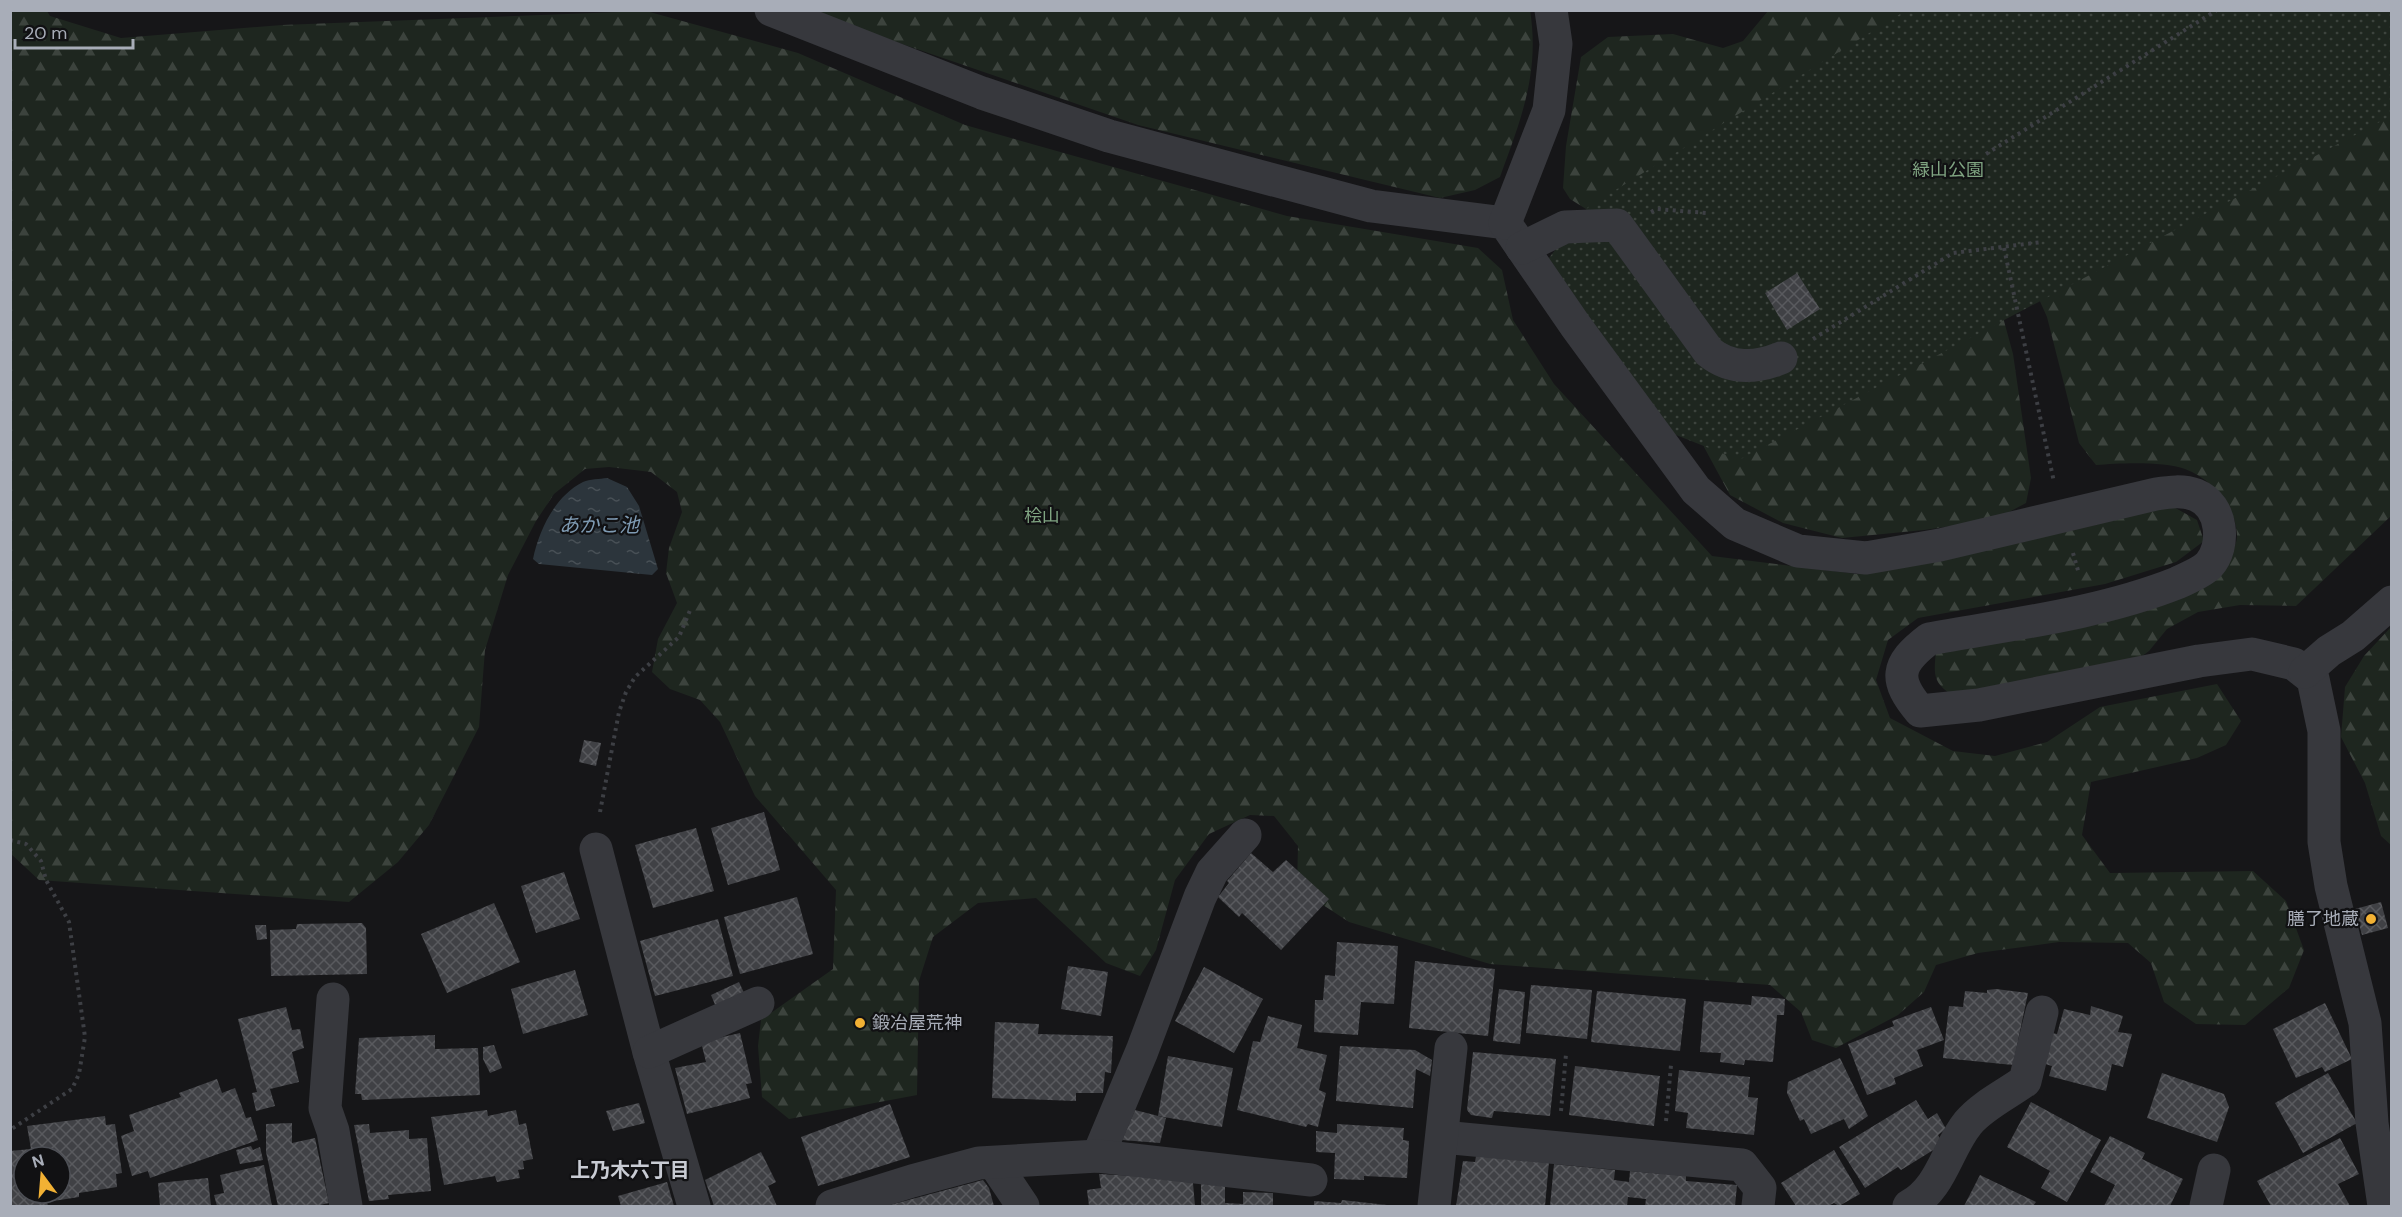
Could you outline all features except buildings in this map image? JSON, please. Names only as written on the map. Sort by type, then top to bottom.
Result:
[{"type":"street","points":[[771,10],[982,93],[1109,136],[1371,206],[1514,235],[1565,227],[1617,225],[1709,352],[1720,361],[1734,365],[1762,365],[1781,358]]},
{"type":"street","points":[[1551,10],[1556,44],[1549,110],[1514,235],[1575,325],[1696,490],[1735,524],[1798,551],[1866,558],[1940,545],[2156,494],[2179,491],[2198,495],[2210,507],[2219,523],[2219,549],[2208,566],[2178,582],[2090,608],[1929,639],[1912,652],[1902,668],[1903,691],[1920,711],[1979,705],[2199,661],[2252,654],[2294,664],[2313,679],[2324,731],[2324,842],[2331,886],[2365,1023],[2372,1123],[2384,1206]]},
{"type":"street","points":[[2305,672],[2329,651],[2353,636],[2391,602]]},
{"type":"street","points":[[1098,1156],[1142,1051],[1200,897],[1212,872],[1245,835]]},
{"type":"street","points":[[596,849],[649,1052],[694,1206]]},
{"type":"street","points":[[333,999],[325,1108],[333,1131],[346,1206]]},
{"type":"street","points":[[649,1052],[758,1003]]},
{"type":"street","points":[[1909,1206],[1927,1193],[1937,1180],[1970,1121],[2025,1081],[2042,1012]]},
{"type":"street","points":[[1434,1206],[1451,1048]]},
{"type":"street","points":[[1442,1137],[1742,1165],[1760,1188],[1758,1206]]},
{"type":"street","points":[[832,1206],[912,1180],[979,1163],[1098,1156],[1311,1180]]},
{"type":"street","points":[[994,1163],[1023,1206]]},
{"type":"street","points":[[2206,1206],[2214,1170]]},
{"type":"path","points":[[1986,154],[2217,10]]},
{"type":"path","points":[[1657,210],[1706,213]]},
{"type":"path","points":[[1781,358],[1953,253],[2042,242]]},
{"type":"path","points":[[2004,248],[2061,515],[2090,608]]},
{"type":"path","points":[[596,849],[602,802],[619,712],[626,692],[635,677],[679,637],[691,608]]},
{"type":"path","points":[[10,840],[26,844],[41,861],[46,880],[69,921],[85,1037],[79,1074],[72,1089],[10,1130]]},
{"type":"path","points":[[1557,1148],[1566,1054]]},
{"type":"path","points":[[1662,1157],[1671,1065]]},
{"type":"green space","points":[[1530,10],[1532,55],[1527,95],[1500,177],[1475,190],[1440,198],[1138,125],[806,11]]},
{"type":"green space","name":"桧山","points":[[10,11],[47,11],[50,16],[121,38],[282,25],[646,11],[798,53],[965,125],[1287,216],[1478,248],[1502,270],[1513,320],[1554,384],[1712,556],[1857,574],[2170,505],[2197,520],[2204,541],[2176,562],[2105,584],[1918,618],[1888,640],[1876,680],[1890,718],[1953,751],[1995,756],[2047,742],[2100,707],[2217,684],[2241,721],[2226,745],[2197,758],[2091,782],[2082,835],[2110,873],[2253,871],[2286,901],[2304,950],[2289,988],[2245,1025],[2196,1024],[2164,1002],[2151,963],[2128,943],[2059,942],[1978,953],[1936,965],[1924,992],[1898,1015],[1836,1048],[1812,1040],[1801,1012],[1770,985],[1490,964],[1349,922],[1297,888],[1298,846],[1274,816],[1250,815],[1209,834],[1175,880],[1156,950],[1140,976],[1106,963],[1036,898],[978,903],[933,937],[919,981],[917,1095],[789,1119],[762,1097],[758,1046],[761,1020],[833,969],[836,890],[755,796],[720,722],[700,700],[670,689],[652,672],[658,639],[677,603],[666,573],[669,548],[682,512],[677,492],[651,472],[609,467],[585,469],[554,494],[536,521],[508,575],[485,650],[479,727],[429,825],[398,862],[349,902],[39,880],[10,853]]},
{"type":"green space","points":[[1768,11],[1995,11],[1594,214],[1570,199],[1563,188],[1566,146],[1581,57],[1608,37],[1673,34],[1723,48],[1743,41]]},
{"type":"green space","name":"緑山公園","points":[[1905,11],[2391,11],[2391,116],[1739,460],[1671,433],[1550,267],[1549,258],[1588,207]]},
{"type":"green space","points":[[2391,11],[2391,516],[2296,606],[2240,605],[2198,612],[2167,629],[2149,651],[2125,669],[1953,696],[1941,686],[1936,677],[1936,650],[2223,569],[2237,539],[2236,524],[2221,495],[2204,479],[2176,466],[2141,463],[2096,465],[2079,443],[2047,317],[2034,288]]},
{"type":"green space","points":[[2001,310],[2013,354],[2031,478],[2026,503],[1994,520],[1842,538],[1783,523],[1730,495],[1704,447],[1702,405]]},
{"type":"green space","points":[[2391,627],[2391,845],[2381,836],[2365,783],[2341,737],[2345,687],[2364,656]]},
{"type":"water","name":"あかこ池","points":[[607,478],[627,487],[639,506],[658,569],[652,575],[539,564],[533,559],[544,526],[564,496],[583,482]]},
{"type":"place","name":"膳了地蔵","points":[[2371,919]]},
{"type":"place","name":"鍛冶屋荒神","points":[[860,1023]]},
{"type":"district","name":"上乃木六丁目","points":[[630,1170]]}]
